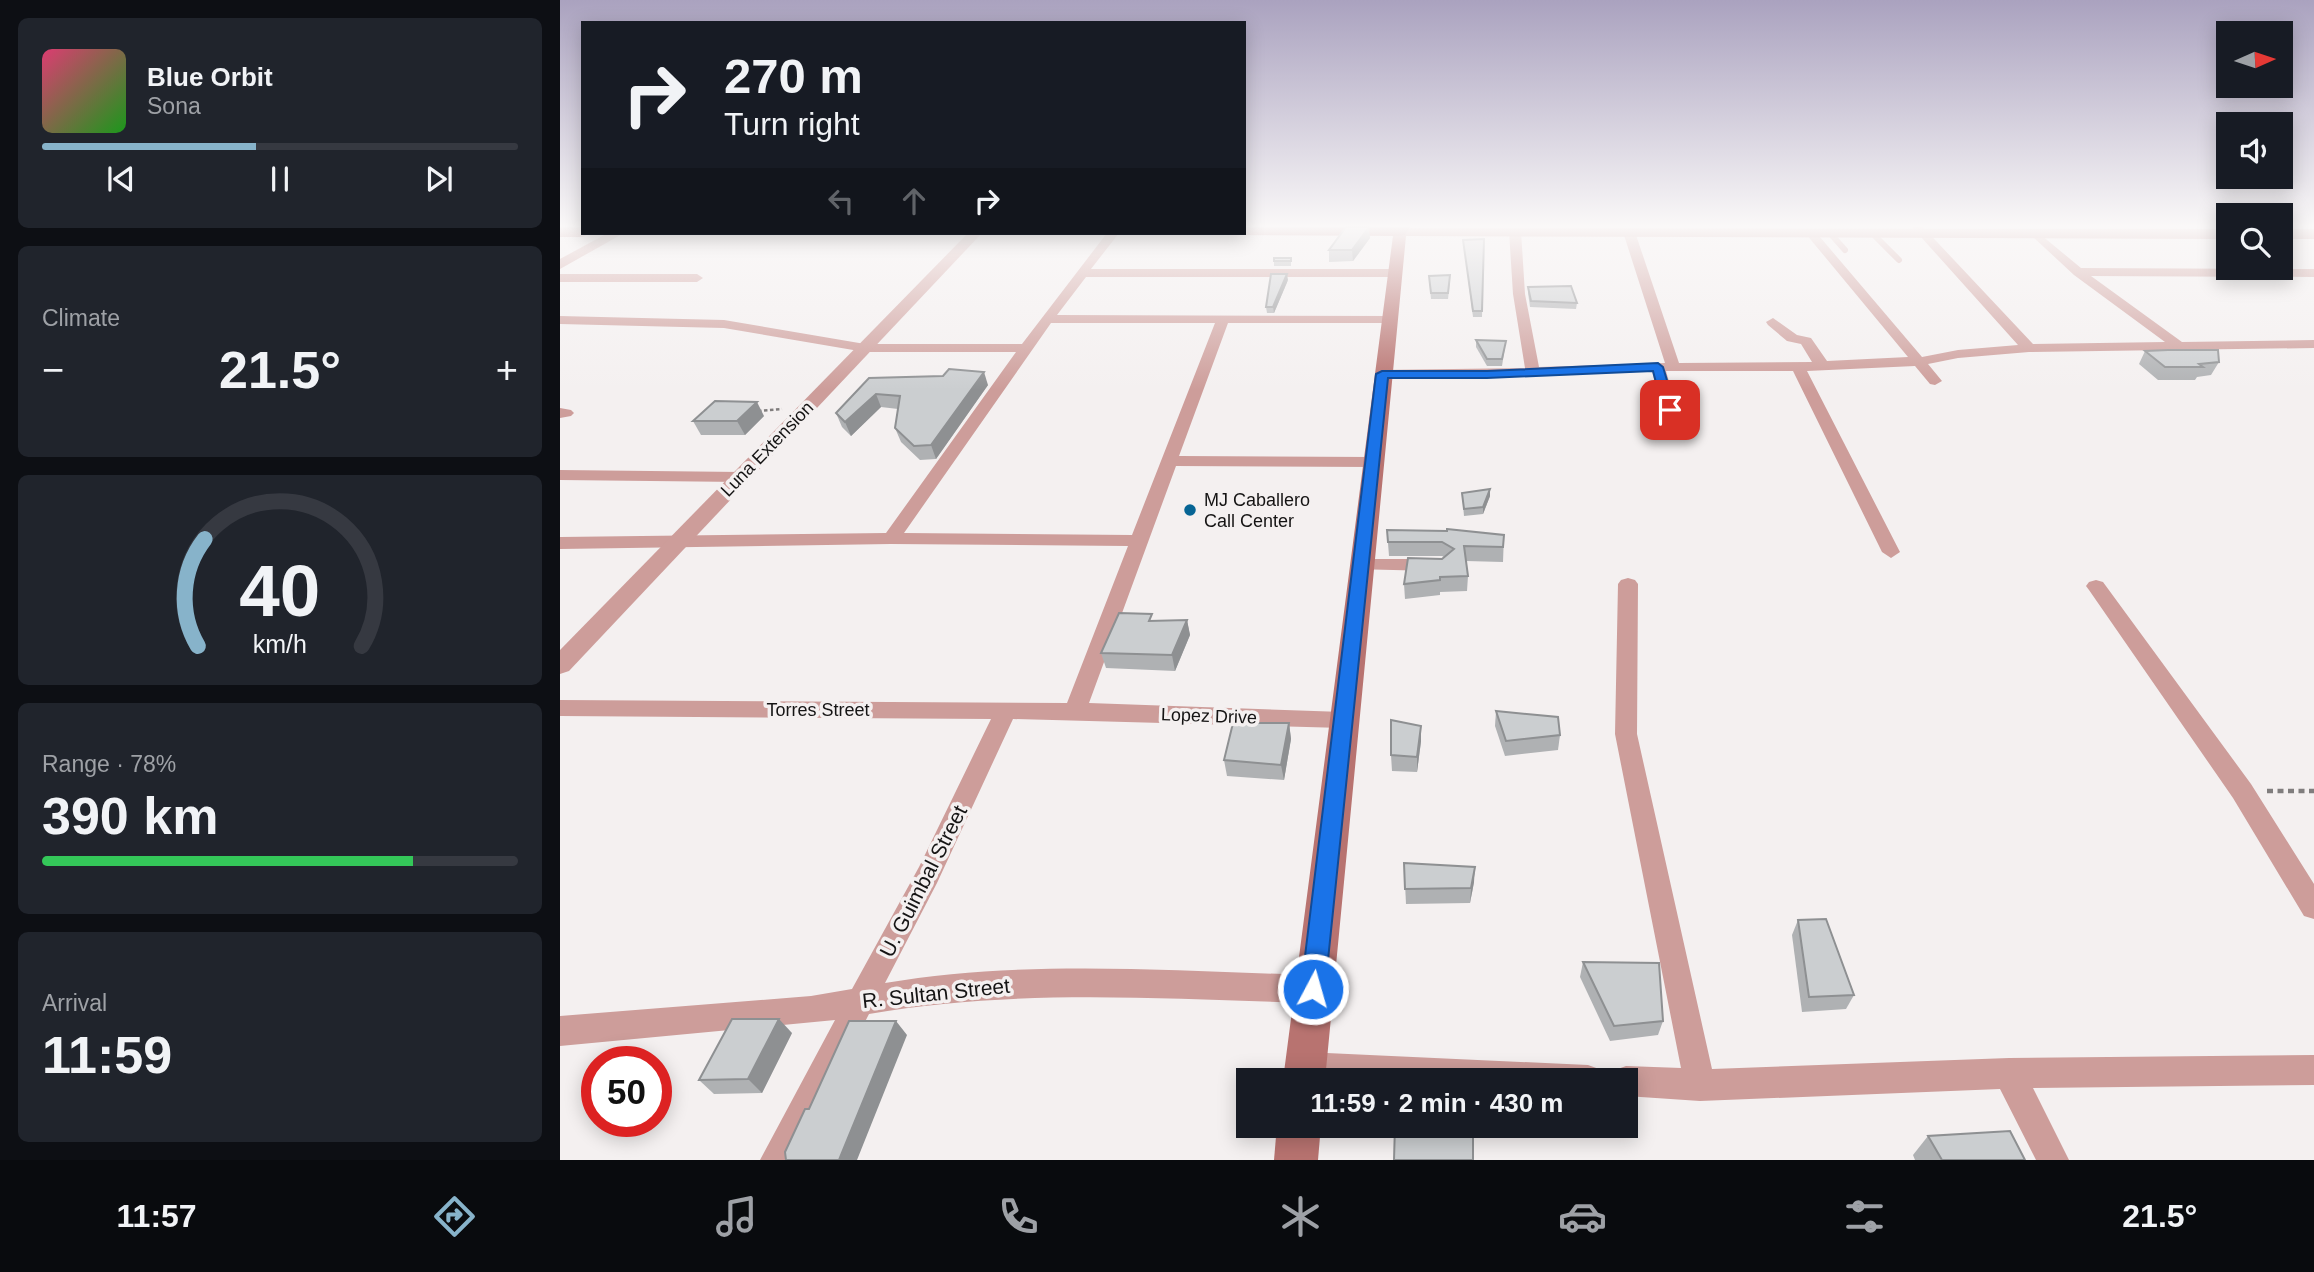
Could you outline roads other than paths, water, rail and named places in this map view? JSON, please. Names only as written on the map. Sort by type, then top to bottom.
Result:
[{"type":"main road","points":[[1306,1068],[1393,281]]},
{"type":"main road","points":[[1296,1160],[1298,1138]]},
{"type":"street","name":"Luna Extension","points":[[560,665],[929,281]]},
{"type":"street","points":[[891,538],[1077,281]]},
{"type":"street","points":[[1518,281],[1534,372]]},
{"type":"street","points":[[1642,281],[1666,367],[1675,431]]},
{"type":"street","points":[[1852,281],[1935,381]]},
{"type":"street","points":[[1967,281],[2029,348]]},
{"type":"street","points":[[2091,281],[2178,345]]},
{"type":"street","points":[[560,320],[645,319],[711,323],[865,348],[1027,348]]},
{"type":"street","points":[[1047,319],[1389,320]]},
{"type":"street","points":[[1075,711],[1223,319]]},
{"type":"street","points":[[1773,322],[1792,338],[1805,341],[1811,346],[1810,350],[1823,366]]},
{"type":"street","points":[[1382,374],[1666,367],[1798,367],[1920,361],[1958,354],[2029,348],[2314,344]]},
{"type":"street","points":[[1798,367],[1891,552]]},
{"type":"street","points":[[1169,461],[1372,462]]},
{"type":"street","points":[[560,475],[741,477]]},
{"type":"street","points":[[560,543],[891,538],[1139,541]]},
{"type":"street","points":[[1360,565],[1442,565]]},
{"type":"street","points":[[1628,584],[1626,734],[1700,1085]]},
{"type":"street","points":[[2096,586],[2242,791],[2314,907]]},
{"type":"street","name":"Torres Street","points":[[560,708],[1075,711]]},
{"type":"street","name":"U. Guimbal Street","points":[[776,1160],[928,875],[1006,711]]},
{"type":"street","name":"Lopez Drive","points":[[1075,711],[1343,720]]},
{"type":"street","name":"R. Sultan Street","points":[[560,1031],[811,1010],[920,991],[1038,983],[1313,989]]},
{"type":"street","points":[[1638,1082],[1700,1085],[2009,1073],[2314,1070]]},
{"type":"street","points":[[2009,1073],[2053,1160]]},
{"type":"place","name":"MJ Caballero Call Center","points":[[1190,510]]}]
